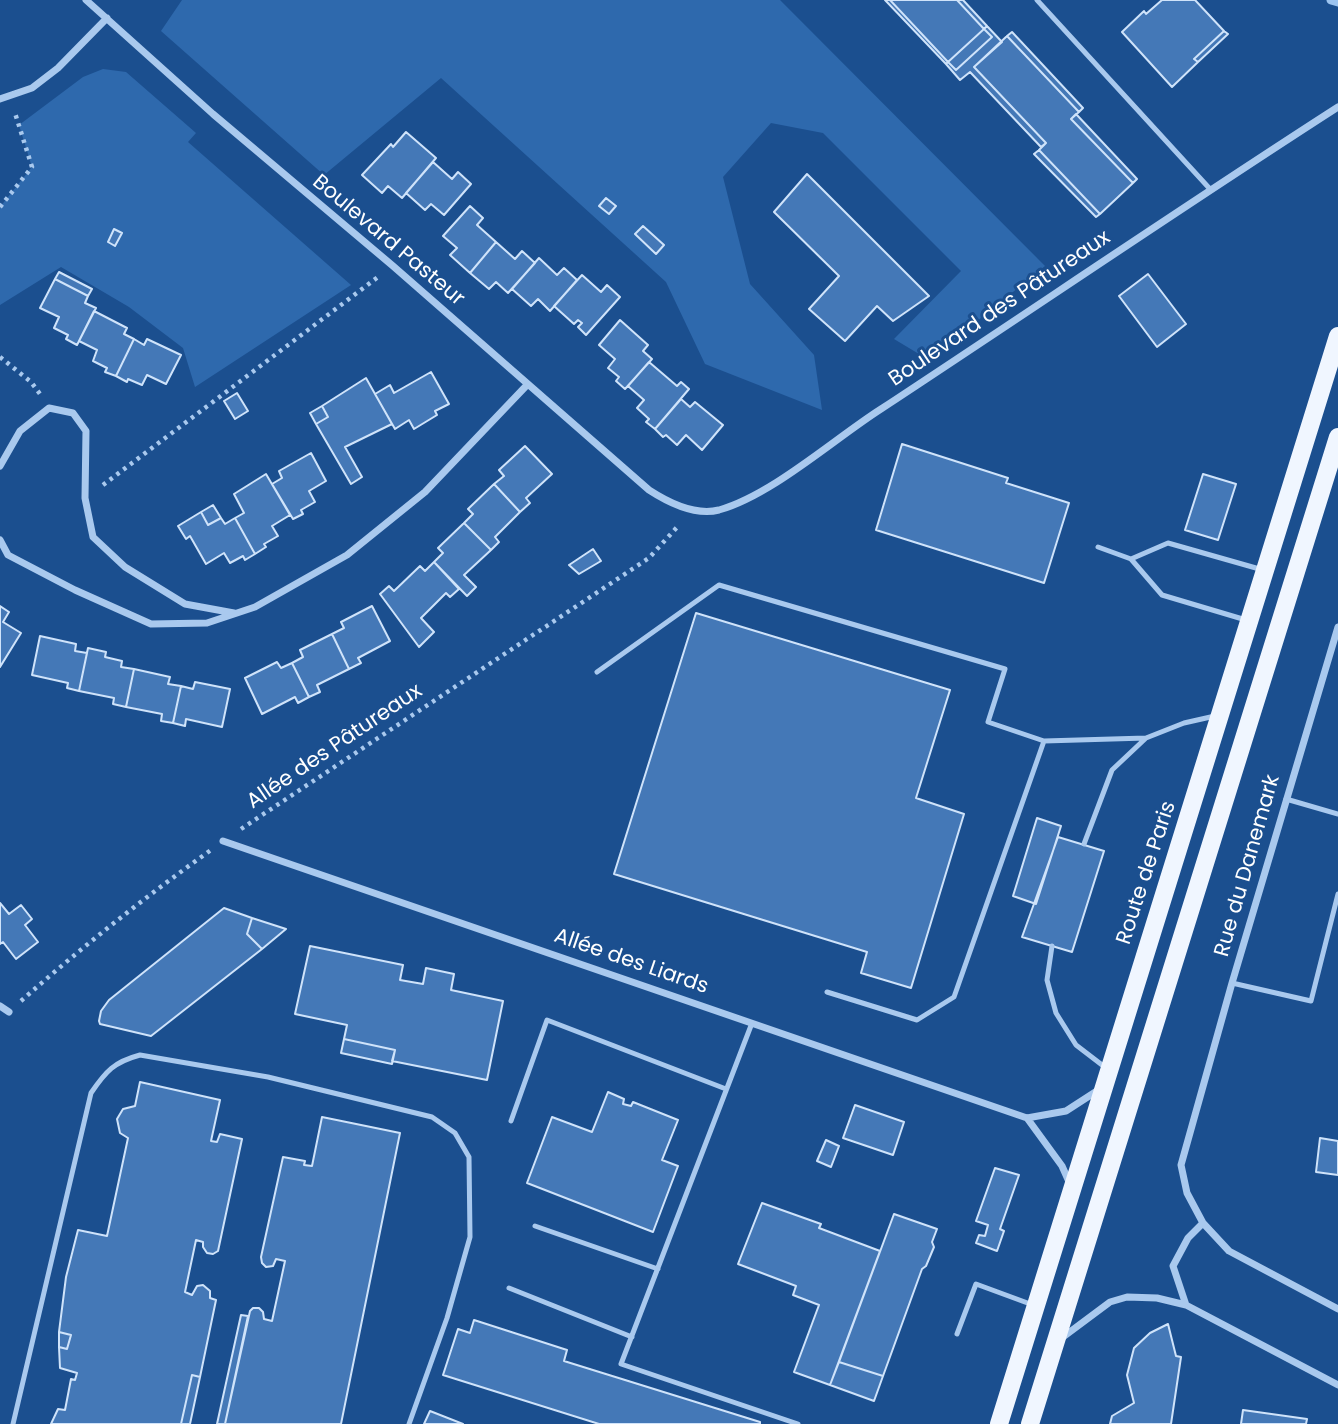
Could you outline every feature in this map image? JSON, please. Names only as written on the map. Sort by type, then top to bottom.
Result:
[{"type":"main road","name":"Route de Paris","points":[[999,1424],[1338,336]]},
{"type":"main road","points":[[1030,1424],[1338,437]]},
{"type":"street","name":"Boulevard Pasteur","points":[[86,0],[213,114],[393,266],[649,491],[672,504]]},
{"type":"street","points":[[0,99],[32,88],[58,68],[107,18]]},
{"type":"street","name":"Boulevard des Pâtureaux","points":[[672,504],[694,510],[716,511],[741,502],[789,473],[877,411],[1210,189],[1338,107]]},
{"type":"street","points":[[0,540],[8,555],[75,590],[151,624],[206,623],[255,607],[347,555],[425,492],[527,385]]},
{"type":"street","points":[[0,466],[20,432],[49,408],[73,413],[86,431],[85,498],[93,537],[125,567],[185,604],[235,613]]},
{"type":"street","name":"Rue du Danemark","points":[[1338,627],[1193,1116],[1181,1165],[1187,1193],[1203,1223],[1229,1251],[1338,1309]]},
{"type":"street","name":"Allée des Liards","points":[[223,841],[1027,1118],[1066,1111],[1106,1079]]},
{"type":"street","points":[[0,1006],[9,1012]]},
{"type":"street","points":[[1027,1118],[1062,1166],[1073,1189]]},
{"type":"street","points":[[1186,1305],[1173,1266],[1188,1238],[1203,1223]]},
{"type":"street","points":[[1056,1342],[1111,1302],[1127,1297],[1157,1298],[1186,1305],[1338,1385]]},
{"type":"lane","points":[[1037,0],[1210,189]]},
{"type":"lane","points":[[1131,559],[1168,543],[1266,571]]},
{"type":"lane","points":[[1098,547],[1131,559],[1162,594],[1250,622]]},
{"type":"lane","points":[[597,672],[719,585],[1005,669],[988,722],[1044,741],[1146,738],[1184,723],[1221,714]]},
{"type":"lane","points":[[1084,844],[1112,770],[1146,738]]},
{"type":"lane","points":[[827,992],[917,1020],[954,997],[1044,741]]},
{"type":"lane","points":[[1286,799],[1338,814]]},
{"type":"lane","points":[[1232,983],[1311,1001],[1338,894]]},
{"type":"lane","points":[[1052,946],[1047,980],[1056,1013],[1076,1045],[1106,1079]]},
{"type":"lane","points":[[511,1121],[547,1020],[726,1089]]},
{"type":"lane","points":[[752,1023],[621,1364],[798,1424]]},
{"type":"lane","points":[[13,1424],[91,1093],[107,1070],[125,1059],[140,1055],[268,1077],[432,1117],[455,1133],[469,1157],[470,1237],[447,1318],[409,1424]]},
{"type":"lane","points":[[535,1226],[658,1269]]},
{"type":"lane","points":[[957,1334],[976,1284],[1036,1306]]},
{"type":"lane","points":[[509,1288],[632,1337]]},
{"type":"path","points":[[0,207],[33,167],[9,96]]},
{"type":"path","points":[[85,498],[393,266]]},
{"type":"path","points":[[0,357],[31,382],[49,408]]},
{"type":"path","name":"Allée des Pâtureaux","points":[[9,1012],[141,900],[223,841],[649,558],[694,510]]},
{"type":"shaded area","points":[[182,0],[780,0],[1045,266],[929,360],[894,339],[961,271],[823,133],[771,123],[723,177],[750,284],[814,355],[822,410],[705,364],[666,282],[441,78],[324,175],[161,31]]},
{"type":"shaded area","points":[[103,69],[126,72],[196,133],[188,142],[351,285],[195,387],[183,348],[129,307],[61,267],[0,305],[0,207],[32,167],[19,125],[83,77]]},
{"type":"building","points":[[885,0],[890,0],[948,62],[946,64]]},
{"type":"building","points":[[890,0],[957,0],[984,29],[948,62]]},
{"type":"building","points":[[957,0],[963,0],[987,26],[984,29]]},
{"type":"building","points":[[1162,0],[1195,0],[1224,31],[1194,59],[1198,62],[1172,87],[1122,32],[1144,11],[1146,14]]},
{"type":"building","points":[[987,26],[1002,42],[974,67],[1046,143],[1041,147],[970,72],[960,80],[946,64],[948,62],[956,70],[992,37],[984,29]]},
{"type":"building","points":[[984,29],[992,37],[956,70],[948,62]]},
{"type":"building","points":[[1224,31],[1228,34],[1198,62],[1194,59]]},
{"type":"building","points":[[1012,32],[1083,108],[1079,112],[1007,36]]},
{"type":"building","points":[[1007,36],[1079,112],[1071,119],[1133,183],[1100,214],[1039,150],[1046,143],[974,67]]},
{"type":"building","points":[[1076,114],[1137,179],[1133,183],[1071,119]]},
{"type":"building","points":[[406,132],[436,158],[402,198],[388,186],[382,193],[362,175]]},
{"type":"building","points":[[1039,150],[1100,214],[1096,217],[1034,154]]},
{"type":"building","points":[[433,162],[452,179],[458,172],[471,184],[444,215],[431,204],[425,210],[406,193]]},
{"type":"building","points":[[807,174],[929,296],[893,321],[877,306],[845,341],[809,309],[839,276],[774,212]]},
{"type":"building","points":[[606,198],[616,206],[609,214],[599,206]]},
{"type":"building","points":[[470,206],[483,218],[477,225],[496,242],[470,273],[450,255],[457,248],[443,236]]},
{"type":"building","points":[[643,226],[664,245],[656,254],[635,234]]},
{"type":"building","points":[[114,229],[122,233],[115,246],[108,242]]},
{"type":"building","points":[[496,242],[515,259],[522,251],[535,263],[508,293],[496,282],[489,289],[470,273]]},
{"type":"building","points":[[539,258],[557,275],[564,268],[577,280],[550,311],[538,299],[531,306],[512,289]]},
{"type":"building","points":[[59,272],[92,289],[88,296],[55,279]]},
{"type":"building","points":[[1148,274],[1186,324],[1157,347],[1119,296]]},
{"type":"building","points":[[582,275],[601,292],[607,285],[620,297],[586,335],[578,327],[582,323],[578,320],[574,324],[554,306]]},
{"type":"building","points":[[55,279],[88,296],[85,303],[96,308],[77,345],[66,339],[68,335],[54,328],[59,317],[40,308]]},
{"type":"building","points":[[94,311],[127,328],[124,334],[134,339],[116,376],[105,372],[107,368],[93,361],[97,350],[79,341]]},
{"type":"building","points":[[620,320],[648,345],[643,351],[652,359],[625,389],[616,381],[619,377],[608,368],[615,359],[599,345]]},
{"type":"building","points":[[134,339],[144,345],[147,339],[181,355],[166,384],[147,375],[142,385],[116,376]]},
{"type":"building","points":[[649,362],[677,386],[681,382],[689,389],[655,429],[646,422],[649,419],[637,408],[644,400],[628,386]]},
{"type":"building","points":[[431,372],[449,404],[435,411],[437,415],[414,429],[409,420],[395,429],[375,394],[390,385],[394,393]]},
{"type":"building","points":[[366,378],[392,424],[345,447],[362,477],[351,484],[316,424],[328,417],[322,406]]},
{"type":"building","points":[[237,393],[248,411],[235,419],[224,401]]},
{"type":"building","points":[[681,399],[690,407],[695,402],[723,425],[702,450],[686,435],[677,445],[655,429]]},
{"type":"building","points":[[322,406],[328,417],[316,424],[310,413]]},
{"type":"building","points":[[902,444],[1008,478],[1006,483],[1069,503],[1044,583],[876,530]]},
{"type":"building","points":[[525,446],[552,474],[526,498],[530,503],[520,512],[494,484],[504,476],[499,470]]},
{"type":"building","points":[[311,453],[326,481],[309,491],[315,502],[301,510],[303,514],[293,519],[272,484],[282,478],[279,471]]},
{"type":"building","points":[[266,474],[290,515],[272,526],[278,536],[264,544],[266,547],[255,554],[235,518],[244,513],[234,494]]},
{"type":"building","points":[[1203,474],[1236,484],[1218,540],[1185,530]]},
{"type":"building","points":[[494,484],[520,512],[495,537],[499,542],[491,550],[464,523],[473,514],[468,509]]},
{"type":"building","points":[[213,505],[221,518],[208,525],[201,512]]},
{"type":"building","points":[[201,512],[208,525],[221,518],[225,524],[235,518],[255,554],[245,560],[243,556],[230,563],[224,553],[206,564],[190,536],[186,539],[178,526]]},
{"type":"building","points":[[464,523],[491,550],[464,575],[476,587],[467,596],[434,562],[443,553],[438,548]]},
{"type":"building","points":[[593,549],[601,561],[579,574],[569,565]]},
{"type":"building","points":[[434,562],[459,589],[450,597],[446,593],[421,618],[434,632],[419,647],[380,594],[389,586],[394,591],[420,566],[425,571]]},
{"type":"building","points":[[0,606],[9,612],[3,622],[21,633],[0,667]]},
{"type":"building","points":[[372,606],[390,641],[358,658],[361,663],[349,669],[332,634],[344,628],[341,622]]},
{"type":"building","points":[[696,613],[950,690],[916,798],[964,814],[911,988],[861,973],[867,952],[614,874]]},
{"type":"building","points":[[332,634],[349,669],[317,685],[320,692],[309,697],[292,663],[303,657],[300,650]]},
{"type":"building","points":[[40,636],[76,644],[75,651],[87,653],[79,691],[67,688],[68,683],[32,675]]},
{"type":"building","points":[[88,648],[106,652],[105,657],[122,661],[121,667],[134,669],[126,707],[113,704],[114,698],[79,691]]},
{"type":"building","points":[[277,662],[281,668],[292,663],[309,697],[298,703],[295,697],[262,714],[245,678]]},
{"type":"building","points":[[134,669],[170,677],[168,684],[181,686],[173,723],[161,721],[162,714],[126,707]]},
{"type":"building","points":[[195,682],[230,689],[222,727],[186,719],[185,726],[173,723],[181,686],[193,689]]},
{"type":"building","points":[[1037,818],[1061,826],[1036,904],[1013,896]]},
{"type":"building","points":[[1058,837],[1104,851],[1072,952],[1022,937]]},
{"type":"building","points":[[0,903],[9,914],[21,905],[32,919],[25,925],[38,942],[16,959],[3,942],[0,944]]},
{"type":"building","points":[[224,908],[252,918],[247,934],[262,949],[151,1036],[100,1024],[101,1011],[109,1000]]},
{"type":"building","points":[[252,918],[286,929],[262,949],[247,934]]},
{"type":"building","points":[[310,946],[403,965],[400,980],[423,984],[426,968],[454,974],[451,990],[503,1001],[487,1080],[392,1061],[395,1050],[344,1039],[347,1025],[295,1014]]},
{"type":"building","points":[[344,1039],[395,1050],[392,1064],[341,1053]]},
{"type":"building","points":[[140,1082],[220,1100],[211,1141],[217,1142],[220,1134],[242,1139],[218,1251],[207,1253],[203,1242],[196,1240],[185,1292],[192,1295],[197,1286],[203,1285],[210,1291],[210,1298],[216,1300],[200,1377],[192,1375],[181,1424],[51,1424],[58,1409],[65,1410],[71,1379],[75,1380],[77,1373],[60,1368],[59,1347],[67,1349],[71,1335],[59,1332],[66,1277],[78,1230],[107,1236],[128,1138],[120,1133],[117,1119],[123,1109],[135,1106]]},
{"type":"building","points":[[608,1092],[624,1099],[623,1104],[631,1106],[633,1102],[678,1120],[662,1160],[678,1166],[653,1232],[527,1183],[552,1117],[592,1132]]},
{"type":"building","points":[[855,1105],[904,1122],[893,1155],[843,1138]]},
{"type":"building","points":[[322,1117],[400,1133],[341,1424],[225,1424],[250,1311],[259,1308],[264,1319],[272,1321],[285,1261],[276,1259],[273,1266],[266,1267],[261,1257],[283,1157],[305,1161],[304,1165],[312,1166]]},
{"type":"building","points":[[1320,1138],[1338,1141],[1338,1175],[1316,1172]]},
{"type":"building","points":[[826,1140],[839,1146],[831,1167],[817,1161]]},
{"type":"building","points":[[995,1168],[1019,1175],[1000,1229],[1004,1231],[997,1251],[976,1243],[979,1235],[985,1236],[988,1225],[976,1221]]},
{"type":"building","points":[[762,1203],[821,1224],[819,1228],[880,1251],[830,1385],[794,1372],[819,1305],[793,1295],[796,1286],[738,1264]]},
{"type":"building","points":[[894,1214],[937,1229],[932,1242],[934,1247],[922,1269],[883,1376],[839,1362]]},
{"type":"building","points":[[241,1315],[248,1316],[225,1424],[217,1424]]},
{"type":"building","points":[[474,1320],[567,1350],[564,1361],[760,1424],[599,1424],[443,1375],[458,1329],[470,1333]]},
{"type":"building","points":[[1168,1324],[1176,1356],[1181,1357],[1171,1424],[1110,1424],[1112,1416],[1134,1403],[1127,1375],[1134,1348],[1150,1333]]},
{"type":"building","points":[[59,1332],[71,1335],[67,1349],[59,1347]]},
{"type":"building","points":[[839,1362],[883,1376],[874,1401],[830,1385]]},
{"type":"building","points":[[192,1375],[200,1377],[190,1424],[181,1424]]},
{"type":"building","points":[[1243,1410],[1307,1419],[1306,1424],[1241,1424]]},
{"type":"building","points":[[430,1411],[463,1424],[424,1424]]},
{"type":"waterway","points":[[1331,0],[1338,2]]}]
